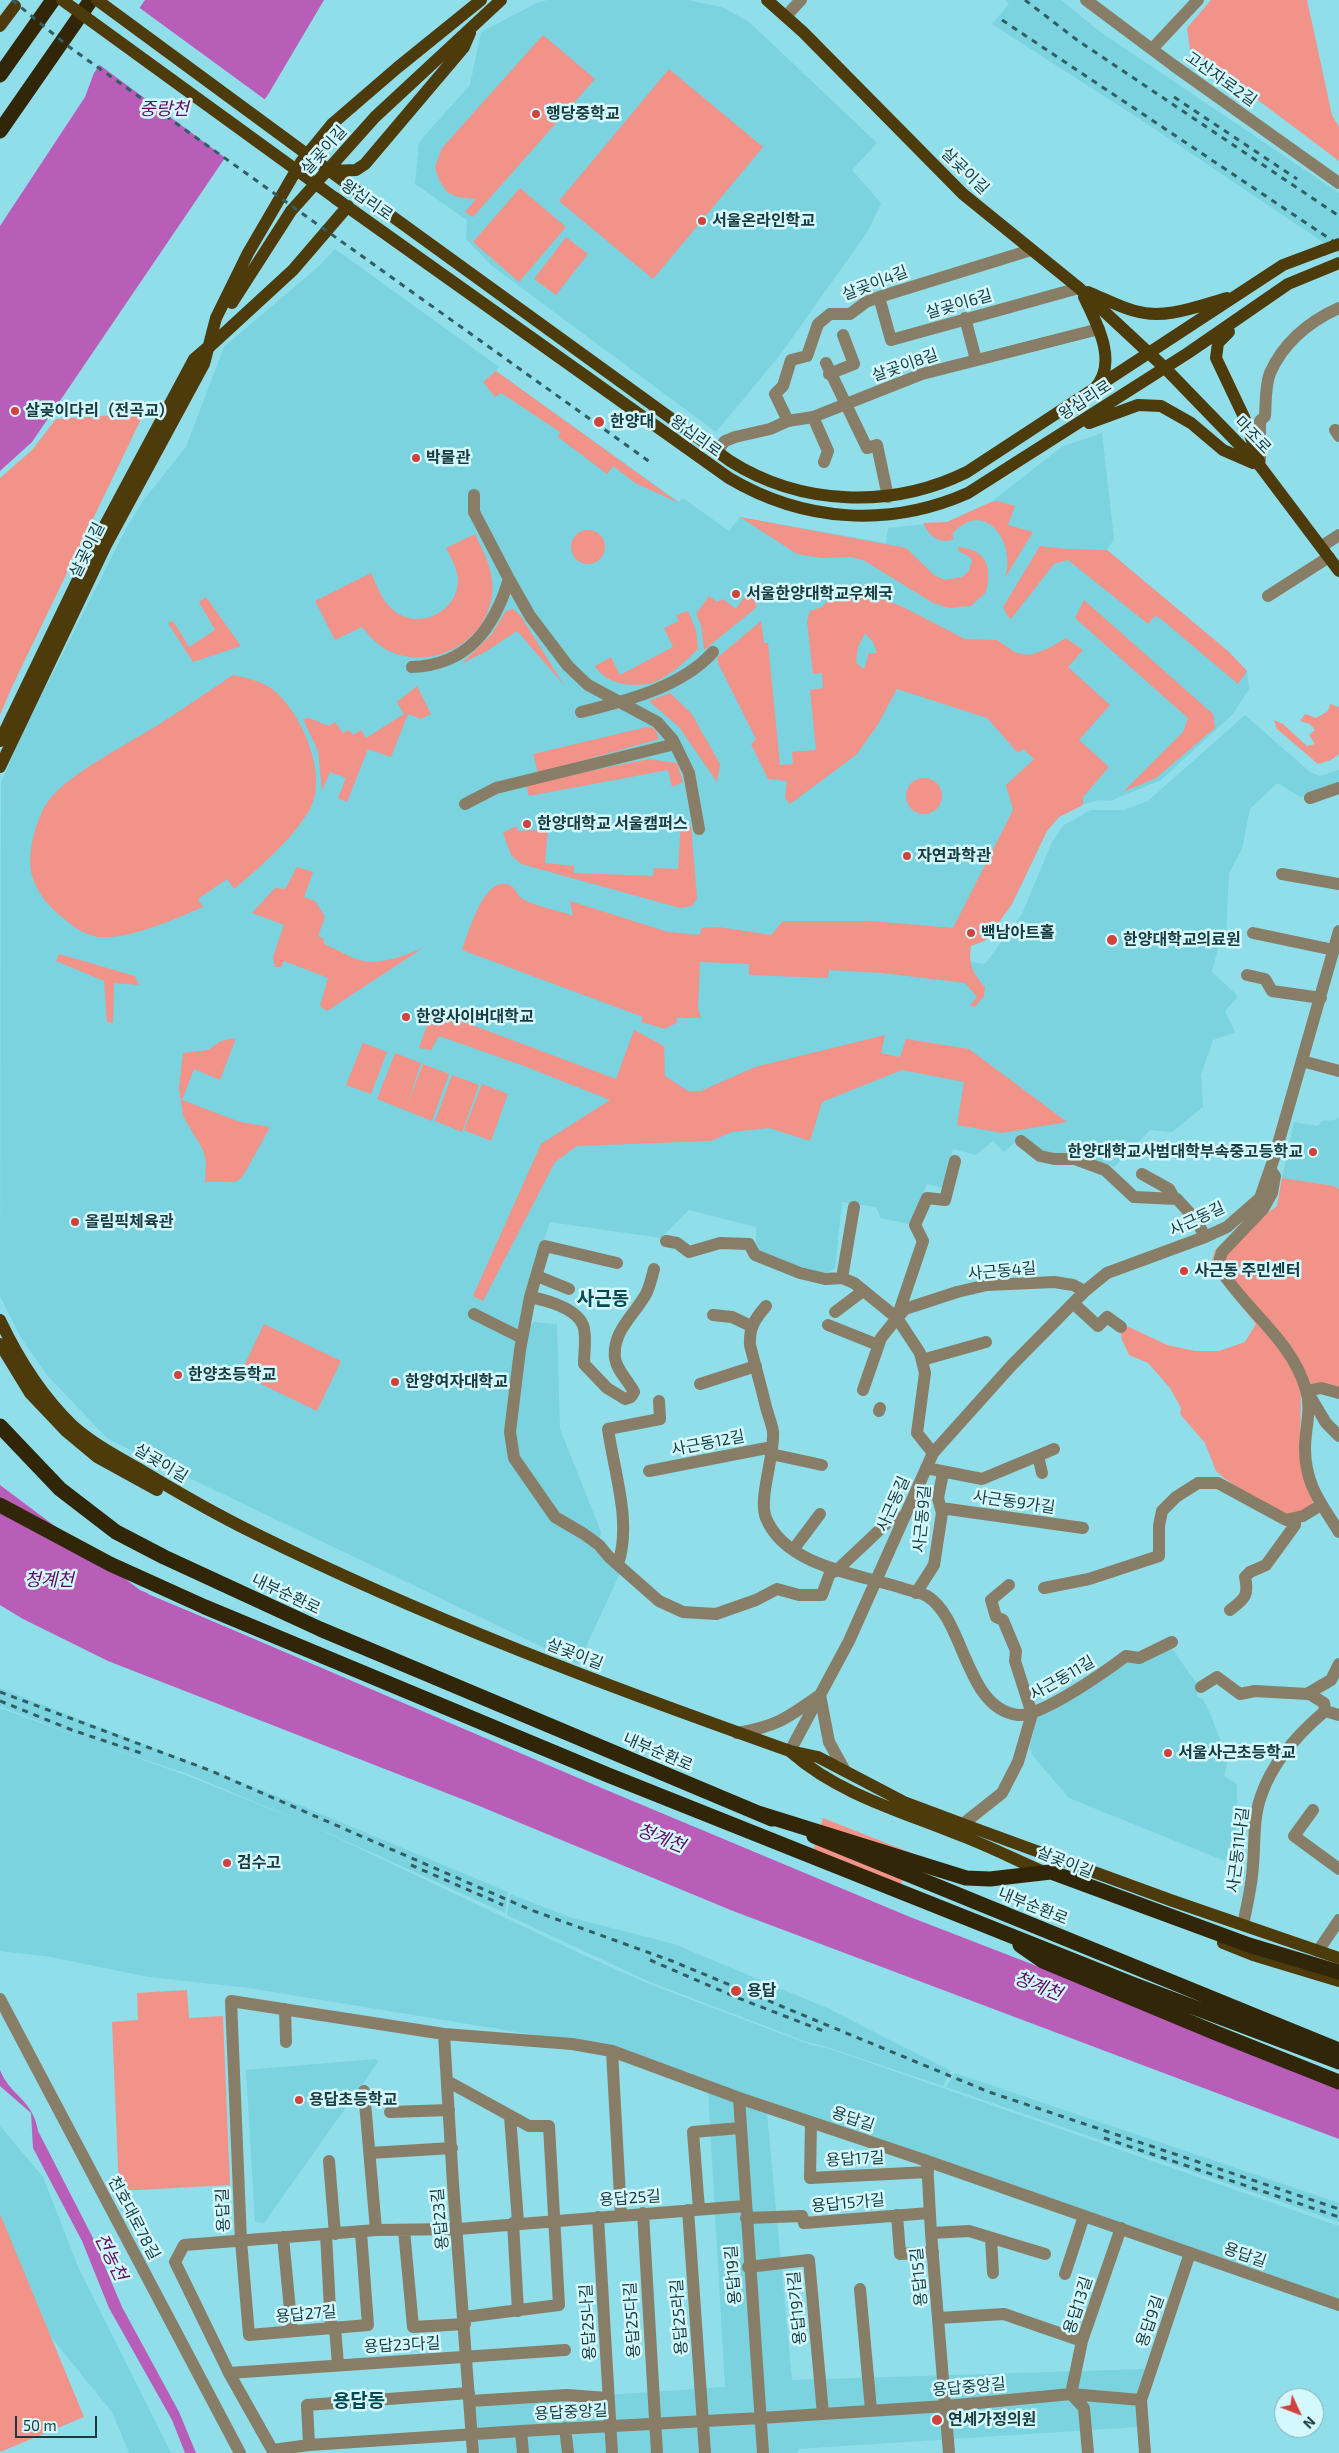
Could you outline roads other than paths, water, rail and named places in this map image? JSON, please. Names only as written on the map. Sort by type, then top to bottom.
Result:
[{"type":"highway","points":[[0,75],[53,0]]},
{"type":"highway","points":[[0,131],[91,0]]},
{"type":"highway","name":"내부순환로","points":[[0,1426],[60,1489],[116,1532],[164,1557],[320,1629],[911,1877],[1339,2050]]},
{"type":"highway","points":[[0,1505],[110,1564],[205,1607],[608,1775],[996,1928],[1132,1984],[1339,2062]]},
{"type":"highway","points":[[761,1814],[966,1878],[990,1879],[1051,1872],[1249,1945],[1339,1972]]},
{"type":"highway","points":[[996,1928],[1043,1961],[1339,2082]]},
{"type":"main road","name":"왕십리로","points":[[62,0],[714,469],[743,487],[776,501],[815,512],[841,516],[882,516],[913,512],[950,501],[968,493],[1165,368],[1288,284],[1339,263]]},
{"type":"main road","name":"왕십리로","points":[[97,0],[716,452],[747,472],[795,490],[835,497],[888,497],[924,489],[967,472],[1150,354],[1283,265],[1339,244]]},
{"type":"main road","name":"살곶이길","points":[[0,767],[106,545],[204,364],[206,350],[216,318],[248,253],[301,162],[332,124],[481,0]]},
{"type":"main road","name":"살곶이길","points":[[0,741],[97,540],[194,359],[206,350],[246,278],[291,211],[375,117],[501,0]]},
{"type":"main road","name":"살곶이길","points":[[767,0],[786,16],[964,194],[1079,288],[1150,354]]},
{"type":"main road","points":[[0,26],[15,6]]},
{"type":"main road","points":[[330,171],[356,170],[365,164],[464,47],[474,25],[470,10]]},
{"type":"main road","points":[[206,350],[300,263],[348,206]]},
{"type":"main road","points":[[1079,288],[1129,309],[1151,314],[1170,313],[1239,294]]},
{"type":"main road","points":[[1079,288],[1099,330],[1105,353],[1105,365],[1099,384],[1090,393]]},
{"type":"main road","points":[[1223,329],[1213,326],[1210,321],[1224,304]]},
{"type":"main road","points":[[1246,313],[1218,343],[1216,358],[1244,417],[1260,466]]},
{"type":"main road","name":"마조로","points":[[1150,354],[1260,466],[1339,571]]},
{"type":"main road","points":[[1065,432],[1130,407],[1151,404],[1161,406],[1178,415],[1223,450],[1260,466]]},
{"type":"main road","name":"살곶이길","points":[[0,1320],[39,1386],[74,1426],[102,1448],[209,1511],[351,1580],[550,1662],[737,1733],[790,1751],[818,1758],[904,1802],[1129,1885],[1339,1958]]},
{"type":"main road","name":"살곶이길","points":[[0,1344],[30,1393],[67,1432],[97,1457],[208,1517],[305,1565],[323,1573],[351,1580]]},
{"type":"main road","name":"살곶이길","points":[[790,1751],[813,1772],[900,1813],[962,1836],[1026,1864],[1253,1955],[1339,1981]]},
{"type":"main road","points":[[1122,1903],[1117,1893],[1119,1889],[1129,1885]]},
{"type":"main road","points":[[1206,1936],[1232,1935],[1243,1925]]},
{"type":"street","points":[[786,16],[801,0]]},
{"type":"street","name":"고산자로2길","points":[[1086,0],[1339,183]]},
{"type":"street","points":[[1152,49],[1198,0]]},
{"type":"street","name":"살곶이4길","points":[[788,421],[775,394],[783,386],[791,360],[807,356],[818,324],[830,314],[850,314],[866,302],[878,297],[1031,250]]},
{"type":"street","name":"살곶이6길","points":[[878,297],[891,340],[1079,288]]},
{"type":"street","points":[[1260,466],[1260,421],[1265,416],[1270,375],[1290,340],[1319,317],[1339,308]]},
{"type":"street","points":[[965,318],[976,360]]},
{"type":"street","name":"살곶이8길","points":[[716,452],[725,442],[770,429],[788,421],[813,417],[922,374],[1099,330]]},
{"type":"street","name":"살곶이8길","points":[[843,335],[854,364],[828,369],[846,404]]},
{"type":"street","points":[[846,404],[867,448],[877,445],[888,497]]},
{"type":"street","points":[[813,417],[828,451],[824,462]]},
{"type":"street","points":[[474,495],[474,512],[509,579],[530,616],[568,666],[588,685],[622,702],[646,721],[657,722],[675,744],[689,773],[699,829]]},
{"type":"street","points":[[1268,596],[1325,552],[1339,535]]},
{"type":"street","points":[[412,667],[428,666],[448,660],[465,650],[480,637],[501,605],[509,579]]},
{"type":"street","points":[[581,712],[622,702],[660,688],[705,661],[713,652]]},
{"type":"street","points":[[465,804],[489,790],[675,744]]},
{"type":"street","points":[[1310,798],[1339,788]]},
{"type":"street","points":[[1282,874],[1339,884]]},
{"type":"street","name":"사근동길","points":[[790,1751],[849,1641],[933,1453],[1011,1366],[1084,1291],[1106,1273],[1205,1237],[1227,1227],[1260,1198],[1321,998],[1339,931]]},
{"type":"street","points":[[1253,933],[1334,950]]},
{"type":"street","points":[[1247,975],[1265,979],[1272,991],[1321,998]]},
{"type":"street","points":[[1302,1061],[1339,1071]]},
{"type":"street","points":[[1021,1141],[1040,1156],[1054,1159],[1075,1159],[1105,1170],[1134,1197],[1177,1198],[1197,1221],[1205,1237]]},
{"type":"street","points":[[864,1390],[878,1345],[881,1338],[897,1318],[924,1241],[915,1225],[927,1198],[945,1200],[956,1161]]},
{"type":"street","points":[[1270,1169],[1275,1176],[1272,1193],[1263,1208],[1222,1252],[1218,1266],[1240,1298],[1288,1354],[1326,1423],[1339,1436]]},
{"type":"street","points":[[1142,1174],[1169,1189],[1174,1198]]},
{"type":"street","points":[[842,1278],[854,1207]]},
{"type":"street","points":[[666,1241],[677,1243],[689,1252],[720,1243],[749,1244],[755,1255],[800,1273],[825,1279],[842,1278],[854,1283],[897,1318],[920,1353],[926,1374],[917,1432],[933,1453]]},
{"type":"street","points":[[617,1263],[545,1246],[530,1297],[522,1338],[510,1432],[514,1458],[554,1517],[599,1545],[613,1561],[659,1601],[683,1612],[716,1614],[756,1600],[777,1589],[799,1595],[822,1595],[830,1573],[836,1571],[889,1521],[905,1516]]},
{"type":"street","points":[[530,1297],[548,1301],[577,1316],[584,1326],[584,1364],[594,1376],[617,1396],[625,1400],[631,1397],[634,1392],[619,1369],[615,1358],[616,1344],[620,1331],[647,1292],[654,1269]]},
{"type":"street","points":[[537,1276],[570,1289]]},
{"type":"street","name":"사근동4길","points":[[897,1318],[905,1309],[957,1292],[986,1285],[1054,1282],[1073,1285],[1084,1291]]},
{"type":"street","points":[[835,1312],[863,1291]]},
{"type":"street","points":[[1073,1303],[1098,1326],[1107,1317],[1121,1327]]},
{"type":"street","points":[[766,1306],[749,1331],[750,1344],[773,1431],[765,1498],[766,1518],[779,1537],[793,1550],[836,1571],[877,1580]]},
{"type":"street","points":[[474,1314],[522,1338]]},
{"type":"street","points":[[713,1315],[732,1317],[752,1326]]},
{"type":"street","points":[[828,1325],[878,1345]]},
{"type":"street","points":[[922,1360],[986,1342]]},
{"type":"street","points":[[700,1384],[756,1366]]},
{"type":"street","points":[[1307,1391],[1321,1388],[1339,1393]]},
{"type":"street","points":[[1307,1391],[1306,1461],[1313,1489],[1339,1532]]},
{"type":"street","points":[[613,1561],[623,1538],[622,1510],[608,1429],[660,1419],[659,1401]]},
{"type":"street","name":"사근동9길","points":[[926,1468],[943,1473],[982,1479],[1054,1449]]},
{"type":"street","name":"사근동12길","points":[[649,1471],[772,1450],[822,1464]]},
{"type":"street","points":[[1038,1456],[1042,1473]]},
{"type":"street","name":"사근동9길","points":[[916,1593],[934,1565],[942,1513],[938,1498],[943,1473]]},
{"type":"street","points":[[1044,1588],[1089,1579],[1159,1556],[1159,1526],[1162,1512],[1176,1497],[1198,1483],[1218,1483],[1286,1520],[1296,1519],[1321,1505]]},
{"type":"street","name":"사근동9가길","points":[[941,1508],[1083,1528]]},
{"type":"street","points":[[793,1550],[820,1514]]},
{"type":"street","points":[[1230,1610],[1245,1600],[1248,1590],[1245,1577],[1250,1572],[1266,1565],[1295,1525],[1296,1519]]},
{"type":"street","name":"사근동11길","points":[[877,1580],[927,1596],[942,1609],[954,1630],[974,1679],[996,1706],[1017,1715],[1032,1714],[1090,1683],[1126,1656],[1139,1658],[1172,1642]]},
{"type":"street","points":[[963,1824],[1002,1793],[1018,1762],[1032,1714],[1015,1661],[1016,1651],[1003,1620],[996,1617],[991,1600],[1009,1585]]},
{"type":"street","points":[[1308,1693],[1331,1680],[1339,1664]]},
{"type":"street","points":[[1201,1687],[1217,1677],[1240,1694],[1255,1690],[1308,1693],[1324,1703],[1325,1711],[1339,1715]]},
{"type":"street","points":[[737,1733],[764,1728],[782,1721],[820,1694],[829,1742],[846,1771]]},
{"type":"street","name":"사근동11나길","points":[[1243,1925],[1252,1875],[1254,1828],[1260,1796],[1276,1766],[1307,1726],[1325,1711]]},
{"type":"street","points":[[1313,1810],[1294,1836],[1339,1869]]},
{"type":"street","points":[[1318,1951],[1339,1920]]},
{"type":"street","name":"천호대로78길","points":[[0,1999],[240,2453]]},
{"type":"street","name":"용답길","points":[[273,2452],[229,2373],[174,2262],[184,2245],[241,2241],[231,2001],[444,2034],[572,2044],[612,2051],[928,2166],[1121,2228],[1339,2305]]},
{"type":"street","points":[[285,2009],[286,2042]]},
{"type":"street","name":"용답23길","points":[[444,2034],[473,2453]]},
{"type":"street","points":[[612,2051],[621,2215]]},
{"type":"street","points":[[404,2230],[413,2327],[559,2305],[556,2220],[549,2126],[529,2126],[448,2081]]},
{"type":"street","points":[[364,2091],[376,2230]]},
{"type":"street","name":"용답19길","points":[[738,2098],[748,2267],[763,2453]]},
{"type":"street","points":[[390,2112],[449,2110]]},
{"type":"street","points":[[510,2116],[516,2222],[518,2311]]},
{"type":"street","name":"용답17길","points":[[811,2122],[810,2178],[928,2166]]},
{"type":"street","points":[[694,2209],[693,2132],[740,2128]]},
{"type":"street","points":[[370,2153],[452,2148]]},
{"type":"street","points":[[329,2161],[333,2328],[338,2365]]},
{"type":"street","name":"용답15길","points":[[928,2166],[929,2213],[949,2453]]},
{"type":"street","name":"용답25길","points":[[241,2241],[361,2233],[376,2230],[458,2229],[516,2222],[694,2209],[745,2212]]},
{"type":"street","name":"용답25라길","points":[[694,2209],[705,2453]]},
{"type":"street","name":"용답15가길","points":[[745,2212],[802,2216],[804,2223],[929,2213]]},
{"type":"street","name":"용답25다길","points":[[643,2213],[657,2453]]},
{"type":"street","points":[[897,2215],[900,2254],[932,2252]]},
{"type":"street","name":"용답25나길","points":[[598,2216],[612,2453]]},
{"type":"street","points":[[1065,2274],[1084,2216]]},
{"type":"street","name":"용답13길","points":[[1071,2394],[1082,2341],[1121,2228]]},
{"type":"street","name":"용답15길","points":[[931,2233],[969,2231],[1045,2254]]},
{"type":"street","name":"용답27길","points":[[241,2241],[249,2335],[368,2325],[361,2233]]},
{"type":"street","points":[[283,2237],[292,2331]]},
{"type":"street","points":[[991,2238],[994,2273]]},
{"type":"street","name":"용답9길","points":[[1141,2400],[1190,2253]]},
{"type":"street","name":"용답19가길","points":[[748,2267],[810,2260],[823,2414]]},
{"type":"street","points":[[860,2289],[871,2410]]},
{"type":"street","name":"용답15길","points":[[939,2318],[1004,2314],[1082,2341]]},
{"type":"street","points":[[467,2358],[565,2350]]},
{"type":"street","name":"용답23다길","points":[[229,2373],[467,2358]]},
{"type":"street","points":[[1071,2394],[1084,2408],[1088,2453]]},
{"type":"street","name":"용답중앙길","points":[[273,2452],[310,2445],[521,2430],[703,2422],[946,2406],[1071,2394],[1141,2400]]},
{"type":"street","points":[[310,2445],[307,2405],[470,2397],[568,2395],[608,2398]]},
{"type":"street","points":[[1141,2400],[1145,2453]]},
{"type":"street","points":[[565,2428],[568,2453]]},
{"type":"street","points":[[521,2430],[523,2453]]},
{"type":"water","name":"중랑천","points":[[145,0],[324,0],[269,93],[32,442],[0,471],[0,226],[85,97],[94,73]]},
{"type":"water","name":"청계천","points":[[0,1485],[140,1590],[604,1789],[910,1917],[1339,2083],[1339,2139],[733,1911],[472,1803],[108,1661],[23,1619],[0,1605]]},
{"type":"water","points":[[0,2070],[9,2086],[31,2112],[38,2131],[92,2236],[122,2307],[179,2412],[196,2453],[185,2453],[172,2420],[109,2308],[82,2241],[33,2148],[31,2113],[0,2086]]},
{"type":"railway","points":[[12,0],[68,46],[650,462]]},
{"type":"railway","points":[[1025,0],[1077,40],[1339,216]]},
{"type":"railway","points":[[1002,20],[1339,245]]},
{"type":"railway","points":[[1174,97],[1297,179]]},
{"type":"railway","points":[[0,1692],[209,1770],[531,1910],[672,1961],[989,2092],[1339,2209]]},
{"type":"railway","points":[[0,1701],[72,1730],[141,1753]]},
{"type":"railway","points":[[411,1865],[503,1905]]},
{"type":"railway","points":[[650,1960],[738,1998],[826,2032]]},
{"type":"railway","points":[[1104,2138],[1339,2217]]},
{"type":"place","name":"행당중학교","points":[[536,114]]},
{"type":"place","name":"서울온라인학교","points":[[702,221]]},
{"type":"place","name":"살곶이다리（전곡교）","points":[[15,411]]},
{"type":"place","name":"한양대","points":[[599,422]]},
{"type":"place","name":"박물관","points":[[416,458]]},
{"type":"place","name":"서울한양대학교우체국","points":[[736,594]]},
{"type":"place","name":"한양대학교 서울캠퍼스","points":[[527,824]]},
{"type":"place","name":"자연과학관","points":[[907,856]]},
{"type":"place","name":"백남아트홀","points":[[971,933]]},
{"type":"place","name":"한양대학교의료원","points":[[1112,940]]},
{"type":"place","name":"한양사이버대학교","points":[[406,1017]]},
{"type":"place","name":"한양대학교사범대학부속중고등학교","points":[[1313,1152]]},
{"type":"place","name":"올림픽체육관","points":[[75,1222]]},
{"type":"place","name":"사근동 주민센터","points":[[1184,1271]]},
{"type":"place","name":"한양초등학교","points":[[178,1375]]},
{"type":"place","name":"한양여자대학교","points":[[395,1382]]},
{"type":"place","name":"서울사근초등학교","points":[[1168,1753]]},
{"type":"place","name":"검수고","points":[[227,1863]]},
{"type":"place","name":"용답","points":[[736,1991]]},
{"type":"place","name":"용답초등학교","points":[[299,2100]]},
{"type":"place","name":"연세가정의원","points":[[937,2420]]},
{"type":"district","name":"사근동","points":[[603,1299]]},
{"type":"district","name":"용답동","points":[[359,2401]]},
{"type":"water label","name":"전농천","points":[[111,2257]]}]
